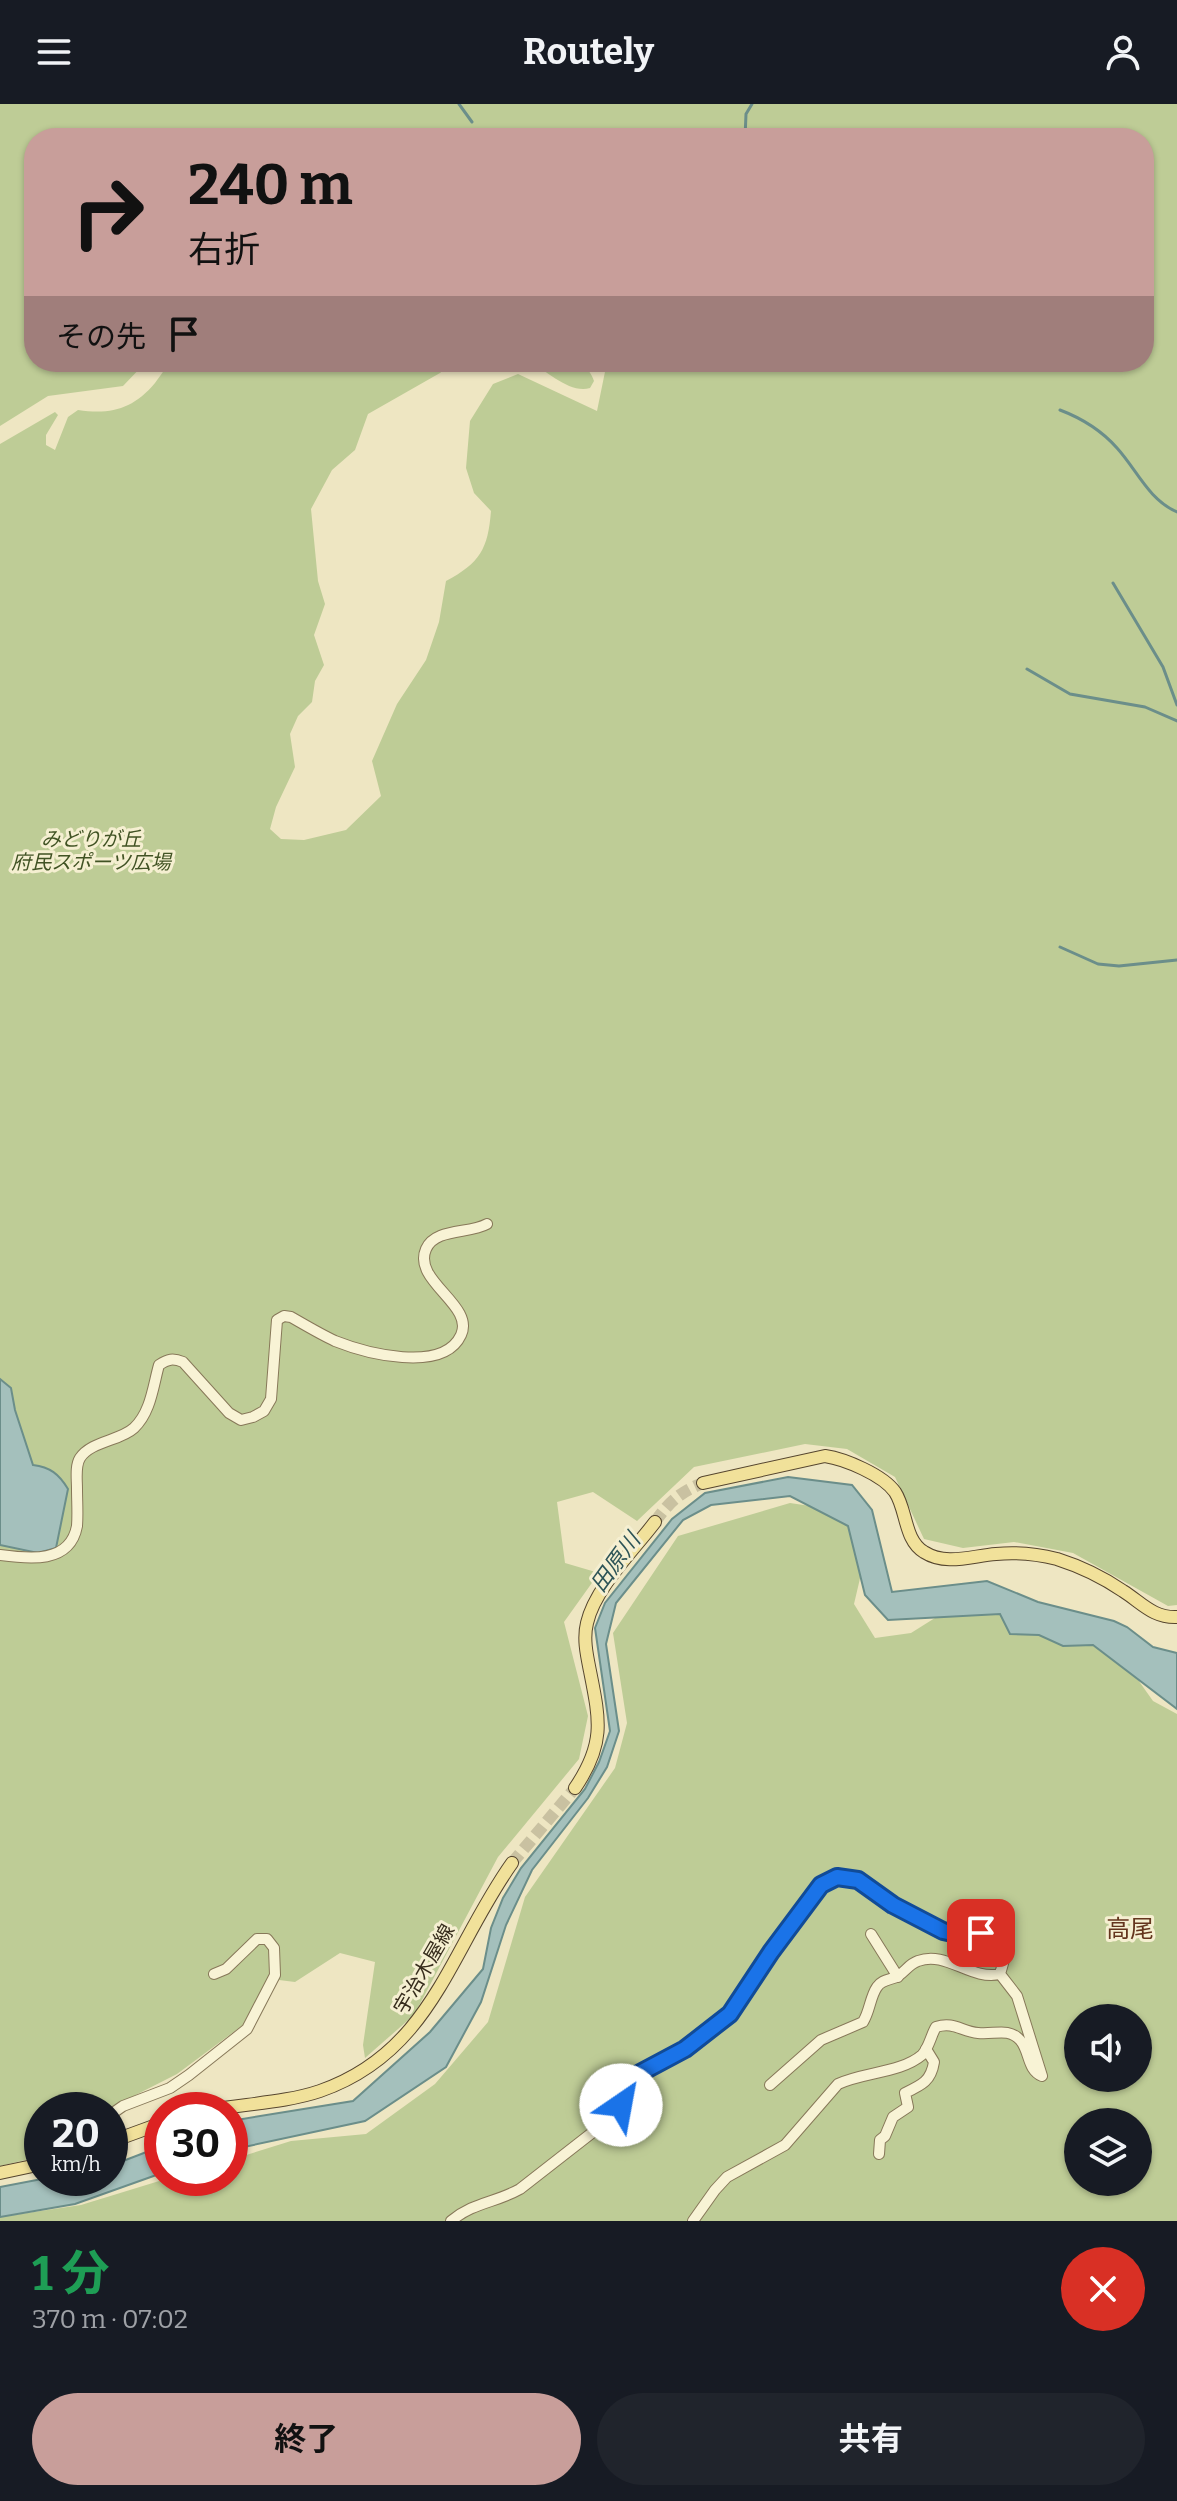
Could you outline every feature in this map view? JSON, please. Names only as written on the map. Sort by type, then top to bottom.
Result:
[{"type":"main road","points":[[703,1483],[825,1456],[844,1459],[894,1490],[911,1537],[920,1550],[937,1559],[1020,1553],[1057,1559],[1091,1573],[1151,1612],[1167,1618],[1177,1617]]},
{"type":"main road","points":[[575,1788],[589,1768],[598,1735],[598,1711],[585,1640],[587,1622],[595,1600],[655,1522]]},
{"type":"main road","name":"宇治木屋線","points":[[248,2104],[316,2092],[341,2082],[379,2059],[409,2033],[431,2004],[487,1899],[512,1863]]},
{"type":"main road","points":[[0,2173],[24,2168]]},
{"type":"street","points":[[0,1555],[51,1557],[71,1542],[77,1526],[77,1471],[80,1459],[87,1451],[132,1430],[149,1406],[159,1365],[167,1360],[183,1362],[229,1413],[241,1420],[264,1411],[271,1399],[275,1332],[277,1320],[284,1316],[336,1341],[373,1352],[414,1358],[444,1354],[461,1334],[463,1325],[459,1314],[427,1272],[425,1251],[431,1241],[440,1236],[478,1229],[487,1224]]},
{"type":"street","points":[[451,2221],[472,2206],[504,2198],[520,2189],[611,2118],[640,2073],[685,2049],[730,2014],[771,1952],[827,1880],[837,1877],[858,1880],[893,1905],[943,1931],[998,1936],[1006,1953],[1000,1974]]},
{"type":"street","points":[[871,1934],[898,1977]]},
{"type":"street","points":[[128,2104],[170,2088],[247,2029],[275,1975],[274,1948],[267,1939],[257,1939],[226,1969],[214,1974]]},
{"type":"street","points":[[770,2085],[821,2040],[863,2022],[876,1988],[921,1960],[935,1957],[987,1977],[1000,1974]]},
{"type":"street","points":[[693,2221],[727,2177],[785,2145],[838,2084],[850,2078],[883,2072],[921,2056],[936,2027],[946,2023],[977,2034],[1013,2034],[1022,2042],[1034,2070],[1042,2076],[1017,1996],[1000,1974]]},
{"type":"street","points":[[879,2154],[880,2140],[893,2117],[908,2107],[905,2093],[927,2083],[933,2071],[934,2062],[926,2049]]},
{"type":"green space","name":"みどりが丘 府民スポーツ広場","points":[[0,104],[1177,104],[1177,1605],[1168,1606],[1073,1553],[1014,1542],[963,1548],[924,1539],[895,1477],[847,1449],[805,1444],[694,1467],[637,1521],[593,1492],[557,1502],[565,1563],[599,1573],[564,1622],[588,1716],[579,1759],[498,1857],[414,2015],[365,2058],[363,2045],[375,1962],[340,1953],[295,1982],[271,1979],[247,2022],[177,2074],[128,2099],[128,2092],[24,2092],[24,2160],[0,2166],[0,444],[55,412],[58,415],[46,435],[46,445],[55,450],[68,417],[78,410],[111,411],[130,404],[147,392],[163,372],[441,372],[368,414],[355,450],[332,470],[311,509],[318,581],[325,604],[314,635],[324,665],[315,681],[312,702],[298,716],[290,734],[295,767],[276,807],[270,829],[281,839],[304,840],[346,830],[381,796],[372,761],[397,704],[426,660],[439,622],[446,581],[467,568],[484,545],[491,511],[474,493],[466,468],[470,421],[493,384],[518,374],[597,411],[605,372],[1154,372],[1154,128],[24,128],[24,372],[136,372],[123,386],[48,396],[0,426]]},
{"type":"green space","points":[[545,372],[590,372],[594,381],[590,388],[582,389]]},
{"type":"green space","points":[[790,1503],[837,1510],[855,1535],[860,1545],[862,1564],[854,1604],[875,1638],[911,1633],[962,1601],[1114,1646],[1153,1701],[1177,1714],[1177,2221],[0,2221],[0,2217],[81,2205],[110,2196],[128,2196],[128,2191],[144,2186],[144,2196],[248,2196],[248,2154],[291,2141],[366,2134],[435,2084],[488,2022],[525,1897],[615,1768],[627,1723],[613,1633],[678,1536]]},
{"type":"water","points":[[0,1379],[11,1388],[33,1465],[54,1472],[68,1489],[56,1548],[38,1553],[0,1545]]},
{"type":"water","points":[[788,1477],[852,1485],[872,1510],[892,1592],[987,1581],[1038,1602],[1114,1621],[1153,1647],[1177,1653],[1177,1709],[1093,1645],[1063,1646],[1039,1635],[1010,1634],[1000,1614],[888,1620],[865,1595],[848,1526],[790,1496],[711,1505],[683,1520],[616,1603],[606,1644],[619,1731],[607,1767],[588,1798],[532,1870],[506,1925],[481,2002],[446,2067],[365,2121],[248,2146],[248,2118],[353,2101],[430,2032],[483,1969],[491,1928],[503,1898],[521,1868],[585,1789],[610,1731],[595,1628],[605,1603],[672,1519],[705,1493]]},
{"type":"water","points":[[144,2153],[144,2179],[128,2185],[128,2159]]},
{"type":"water","points":[[24,2182],[24,2196],[97,2196],[75,2204],[0,2217],[0,2187]]},
{"type":"waterway","points":[[459,104],[472,122]]},
{"type":"waterway","points":[[745,128],[746,114],[752,104]]},
{"type":"waterway","points":[[1060,410],[1105,436],[1158,500],[1177,512]]},
{"type":"waterway","points":[[1113,583],[1163,667],[1177,705]]},
{"type":"waterway","points":[[1027,669],[1070,694],[1145,707],[1177,721]]},
{"type":"waterway","points":[[1060,947],[1098,964],[1119,966],[1177,960]]},
{"type":"tunnel","points":[[655,1522],[676,1498],[703,1483]]},
{"type":"tunnel","points":[[512,1863],[575,1788]]},
{"type":"district","name":"高尾","points":[[1130,1929]]},
{"type":"route","points":[[621,2105],[632,2081],[640,2073],[685,2049],[730,2014],[747,1993],[771,1952],[827,1880],[837,1877],[858,1880],[893,1905],[951,1934],[981,1933]]},
{"type":"water label","name":"田原川","points":[[615,1562]]}]
